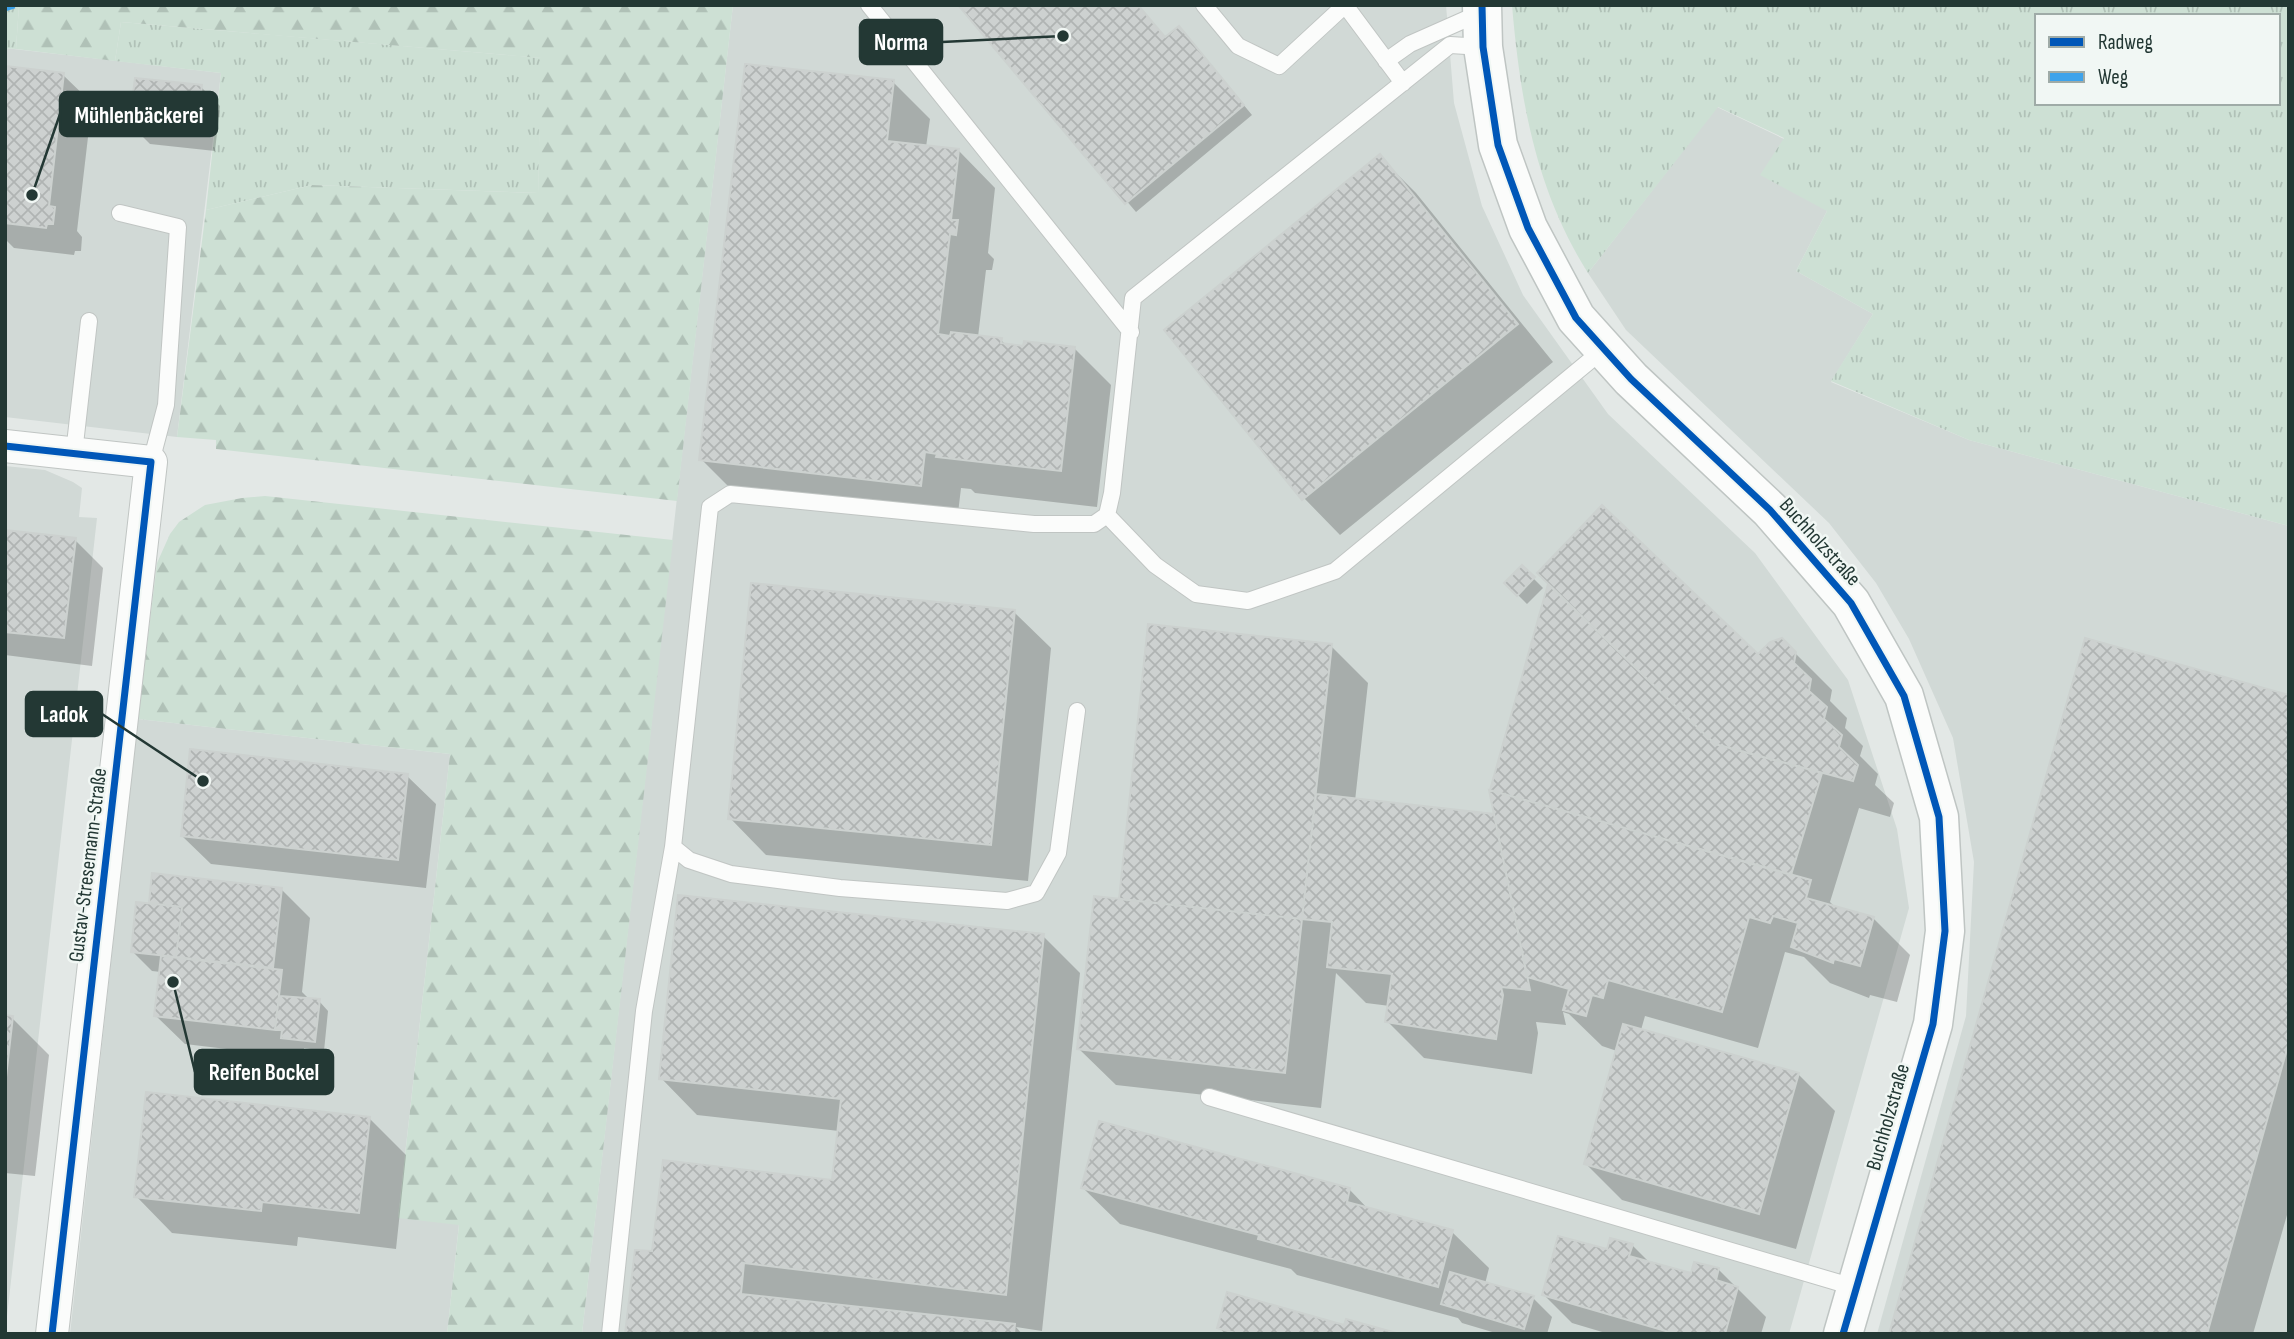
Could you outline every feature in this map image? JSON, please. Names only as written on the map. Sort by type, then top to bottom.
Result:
[{"type":"street","name":"Buchholzstraße","points":[[1482,22],[1498,145],[1528,228],[1576,318],[1631,379],[1770,510],[1851,603],[1903,696],[1939,817],[1945,931],[1933,1024],[1843,1334]]},
{"type":"street","points":[[5,446],[152,462]]},
{"type":"street","name":"Gustav-Stresemann-Straße","points":[[52,1334],[152,462]]},
{"type":"lane","points":[[869,5],[1131,332]]},
{"type":"lane","points":[[1204,5],[1238,46],[1279,66],[1345,5],[1403,83]]},
{"type":"lane","points":[[1386,61],[1410,44],[1482,22]]},
{"type":"lane","points":[[610,1334],[644,1011],[673,847],[710,507],[730,494],[1034,524],[1094,524],[1107,515],[1112,493],[1133,298],[1482,22]]},
{"type":"lane","points":[[120,213],[178,227],[166,405],[152,462]]},
{"type":"lane","points":[[74,453],[89,321]]},
{"type":"lane","points":[[1107,515],[1155,565],[1196,594],[1248,601],[1335,571],[1604,349]]},
{"type":"lane","points":[[673,847],[689,860],[731,874],[840,888],[1007,901],[1036,893],[1058,853],[1077,711]]},
{"type":"lane","points":[[1209,1097],[1857,1288]]},
{"type":"shaded area","points":[[733,5],[1446,5],[1454,103],[1482,206],[1523,295],[1608,414],[1755,553],[1848,680],[1897,829],[1909,908],[1789,1334],[582,1334]]},
{"type":"shaded area","points":[[5,48],[221,73],[177,437],[5,417]]},
{"type":"shaded area","points":[[1717,107],[1784,139],[1827,211],[1796,271],[1873,314],[1831,382],[1969,440],[2289,526],[2289,1334],[1877,1334],[1966,1016],[1974,862],[1953,738],[1909,639],[1876,583],[1829,523],[1626,330],[1588,273]]},
{"type":"shaded area","points":[[5,466],[45,470],[73,482],[82,488],[79,517],[97,518],[5,1334]]},
{"type":"shaded area","points":[[138,719],[450,754],[398,1217],[459,1224],[447,1334],[70,1334]]},
{"type":"green space","points":[[5,5],[19,5],[16,49],[5,48]]},
{"type":"green space","points":[[19,5],[733,5],[677,501],[216,449],[216,440],[177,437],[206,210],[312,185],[538,193],[541,58],[121,22],[115,61],[16,49]]},
{"type":"green space","points":[[1512,5],[2289,5],[2289,526],[1969,440],[1831,381],[1873,314],[1796,271],[1827,211],[1760,175],[1784,138],[1718,107],[1588,273],[1555,210],[1543,177],[1520,75]]},
{"type":"green space","points":[[121,22],[542,58],[538,193],[312,185],[206,210],[221,73],[115,61]]},
{"type":"green space","points":[[265,496],[673,540],[582,1334],[447,1334],[459,1225],[398,1218],[450,754],[138,719],[157,563],[170,534],[179,522],[205,505]]},
{"type":"building","points":[[958,5],[1138,5],[1165,37],[1179,26],[1244,105],[1125,204]]},
{"type":"building","points":[[745,64],[894,80],[887,141],[959,149],[951,220],[958,220],[956,235],[950,234],[938,334],[950,336],[951,332],[1002,338],[1001,343],[1023,346],[1024,341],[1075,347],[1061,471],[936,457],[937,454],[925,452],[921,486],[699,460]]},
{"type":"building","points":[[5,66],[64,73],[49,206],[55,207],[53,224],[47,224],[46,228],[5,223]]},
{"type":"building","points":[[135,78],[202,85],[196,133],[129,125]]},
{"type":"building","points":[[1380,154],[1518,324],[1302,500],[1164,330]]},
{"type":"building","points":[[1602,505],[1758,654],[1770,642],[1782,638],[1796,652],[1794,663],[1811,679],[1809,691],[1827,707],[1824,719],[1842,735],[1839,747],[1858,765],[1853,781],[1715,744],[1537,573]]},
{"type":"building","points":[[5,530],[76,538],[64,638],[5,632]]},
{"type":"building","points":[[1522,565],[1535,577],[1517,596],[1504,583]]},
{"type":"building","points":[[751,583],[1015,610],[991,845],[728,819]]},
{"type":"building","points":[[1548,584],[1715,744],[1822,773],[1791,875],[1490,790]]},
{"type":"building","points":[[1148,624],[1332,644],[1302,919],[1119,899]]},
{"type":"building","points":[[2085,638],[2289,695],[2289,1042],[2207,1334],[1889,1334]]},
{"type":"building","points":[[190,749],[408,774],[398,860],[181,836]]},
{"type":"building","points":[[1489,790],[1811,880],[1806,898],[1874,917],[1860,966],[1834,959],[1833,963],[1791,947],[1798,923],[1773,916],[1770,923],[1749,917],[1722,1012],[1608,980],[1603,998],[1592,995],[1586,1016],[1563,1010],[1569,989],[1527,977]]},
{"type":"building","points":[[1316,794],[1494,814],[1530,990],[1501,987],[1503,995],[1496,1039],[1385,1022],[1392,974],[1327,967],[1332,922],[1302,919]]},
{"type":"building","points":[[152,873],[282,888],[273,968],[176,957],[182,907],[149,903]]},
{"type":"building","points":[[678,895],[1044,934],[1006,1295],[744,1263],[741,1294],[1015,1324],[1014,1334],[625,1334],[635,1250],[652,1251],[663,1160],[832,1180],[841,1099],[659,1079]]},
{"type":"building","points":[[1094,896],[1302,919],[1285,1073],[1077,1049]]},
{"type":"building","points":[[136,902],[182,907],[176,957],[131,952]]},
{"type":"building","points":[[161,956],[282,970],[275,1030],[154,1016]]},
{"type":"building","points":[[279,996],[320,999],[315,1042],[281,1038],[282,1030],[275,1029]]},
{"type":"building","points":[[5,1015],[13,1016],[5,1086]]},
{"type":"building","points":[[1623,1024],[1799,1073],[1759,1214],[1584,1164]]},
{"type":"building","points":[[146,1092],[370,1117],[359,1213],[262,1202],[261,1211],[134,1197]]},
{"type":"building","points":[[1099,1121],[1350,1188],[1347,1202],[1453,1230],[1438,1287],[1258,1239],[1259,1235],[1081,1188]]},
{"type":"building","points":[[1558,1236],[1607,1249],[1610,1238],[1633,1244],[1629,1256],[1691,1273],[1694,1262],[1719,1268],[1716,1280],[1738,1287],[1725,1334],[1676,1334],[1542,1295]]},
{"type":"building","points":[[1450,1272],[1534,1296],[1524,1329],[1441,1304]]},
{"type":"building","points":[[1227,1292],[1344,1325],[1346,1319],[1400,1334],[1239,1334],[1217,1328]]},
{"type":"marked path","points":[[5,9],[17,5]]},
{"type":"cycle path","points":[[1482,5],[1483,47],[1498,145],[1528,228],[1576,318],[1631,379],[1770,510],[1851,603],[1904,696],[1939,817],[1945,931],[1933,1024],[1843,1334]]},
{"type":"cycle path","points":[[5,446],[151,462],[52,1334]]},
{"type":"place","name":"Norma","points":[[1063,36]]},
{"type":"place","name":"Mühlenbäckerei","points":[[32,195]]},
{"type":"place","name":"Ladok","points":[[203,781]]},
{"type":"place","name":"Reifen Bockel","points":[[173,982]]}]
